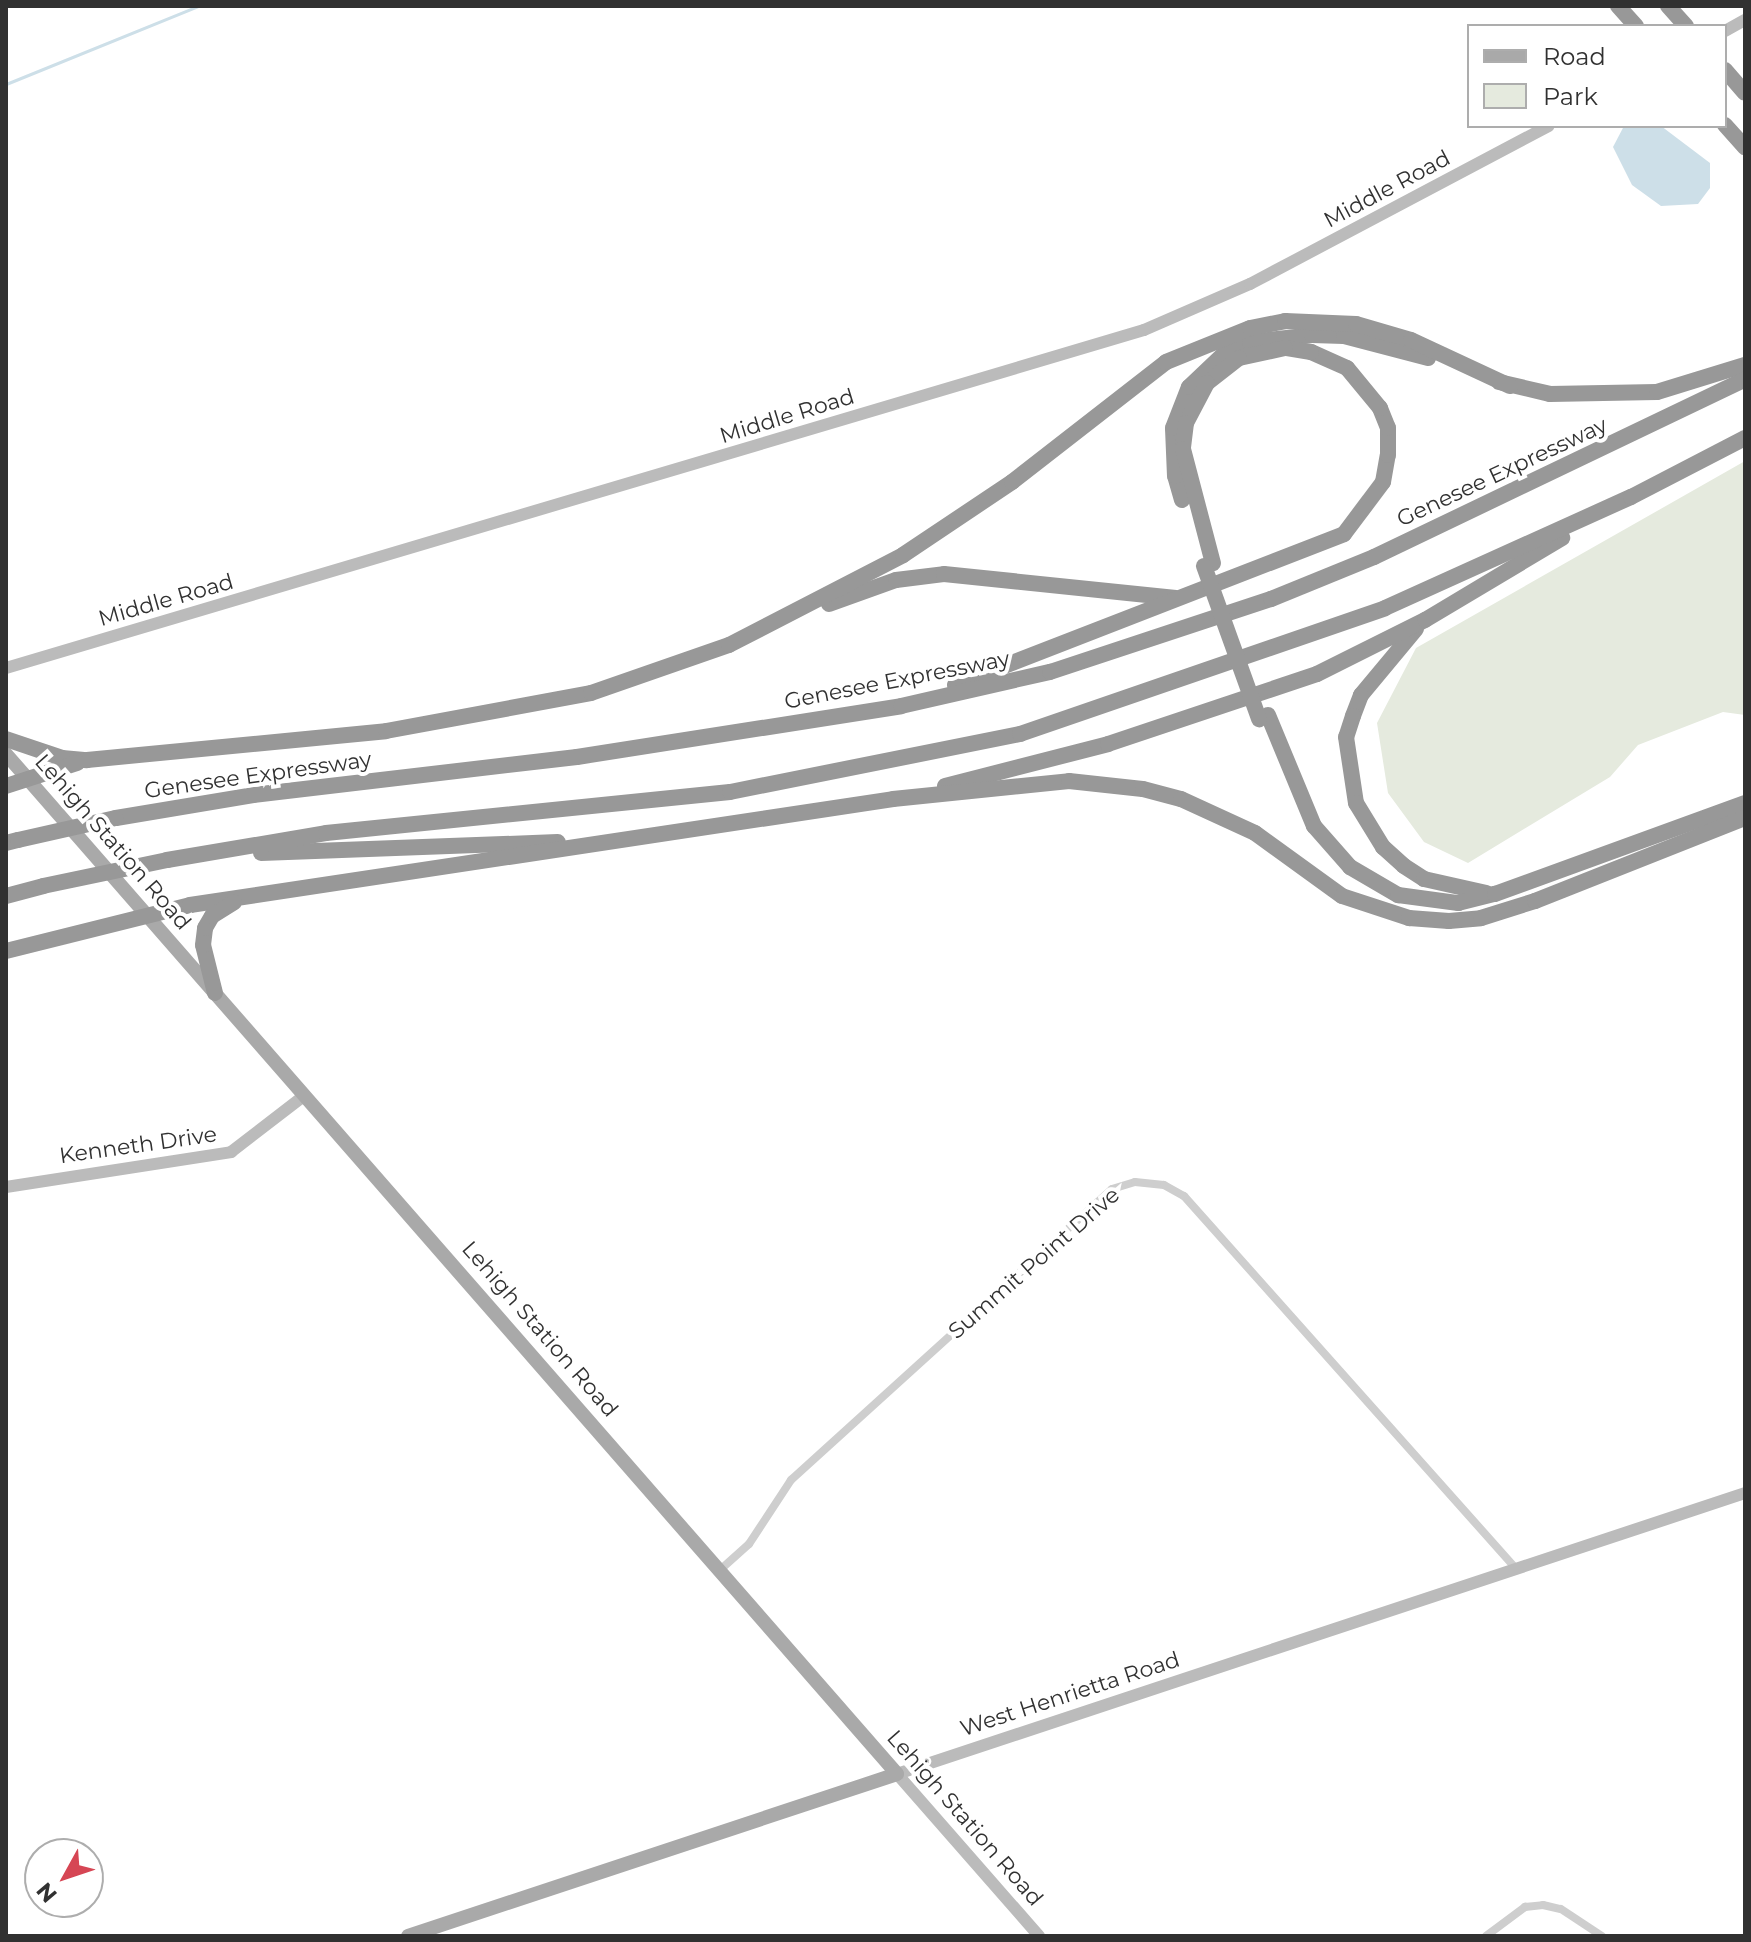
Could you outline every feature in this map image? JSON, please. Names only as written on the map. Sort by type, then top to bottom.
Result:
[{"type":"highway","points":[[1618,6],[1634,24]]},
{"type":"highway","points":[[1668,6],[1684,24]]},
{"type":"highway","points":[[1727,72],[1745,93]]},
{"type":"highway","points":[[1727,127],[1745,147]]},
{"type":"highway","points":[[780,621],[903,555],[1012,482],[1166,362],[1209,340],[1285,321],[1356,324],[1411,340],[1510,386]]},
{"type":"highway","points":[[1513,908],[1448,915],[1394,905],[1345,876],[1305,832],[1175,476],[1173,428],[1189,387],[1225,353],[1275,337],[1344,336],[1405,350],[1510,386],[1586,396],[1657,392],[1745,365]]},
{"type":"highway","points":[[901,706],[1314,550],[1344,534],[1366,510],[1383,482],[1388,428],[1369,389],[1347,368],[1311,352],[1285,348],[1239,358],[1207,383],[1186,423],[1183,449],[1209,565]]},
{"type":"highway","name":"Genesee Expressway","points":[[12,842],[116,818],[253,795],[577,757],[901,706],[1050,672],[1271,599],[1460,517],[1745,379]]},
{"type":"highway","points":[[6,896],[167,860],[326,833],[730,792],[1020,734],[1385,608],[1631,497],[1745,438]]},
{"type":"highway","points":[[893,799],[1108,744],[1317,674],[1425,620],[1631,497]]},
{"type":"highway","points":[[6,739],[62,758],[87,760],[469,720],[591,693],[896,580],[944,574],[1181,598]]},
{"type":"highway","points":[[1425,620],[1391,655],[1353,716],[1346,737],[1356,803],[1383,847],[1404,866],[1424,879],[1495,894]]},
{"type":"highway","points":[[1263,717],[1314,826],[1350,867],[1398,895],[1458,903],[1495,894],[1745,803]]},
{"type":"highway","points":[[6,786],[87,760]]},
{"type":"highway","points":[[6,951],[147,916],[241,897],[893,799],[1069,781],[1143,789],[1181,799],[1255,833],[1342,896],[1376,909],[1449,921],[1513,908],[1745,818]]},
{"type":"highway","points":[[208,855],[633,840]]},
{"type":"highway","points":[[215,993],[203,945],[205,928],[212,916],[241,897]]},
{"type":"main road","name":"Lehigh Station Road","points":[[6,754],[897,1774]]},
{"type":"main road","name":"West Henrietta Road","points":[[408,1936],[897,1774]]},
{"type":"street","points":[[1727,30],[1745,20]]},
{"type":"street","name":"Middle Road","points":[[6,668],[1144,330],[1250,284],[1545,128]]},
{"type":"street","name":"Kenneth Drive","points":[[6,1187],[231,1152],[305,1095]]},
{"type":"street","name":"Summit Point Drive","points":[[720,1570],[749,1544],[791,1480],[1112,1189],[1135,1182],[1164,1185],[1184,1196],[1516,1568]]},
{"type":"street","name":"West Henrietta Road","points":[[897,1774],[1745,1493]]},
{"type":"street","name":"Lehigh Station Road","points":[[897,1774],[1039,1936]]},
{"type":"street","points":[[1486,1936],[1525,1907],[1543,1905],[1561,1909],[1602,1936]]},
{"type":"green space","points":[[1745,461],[1745,715],[1723,712],[1638,745],[1610,777],[1468,863],[1424,842],[1388,793],[1377,723],[1416,648]]},
{"type":"shaded area","points":[[1623,128],[1664,128],[1710,163],[1710,188],[1698,204],[1661,206],[1632,185],[1613,147]]},
{"type":"waterway","points":[[6,84],[198,6]]}]
